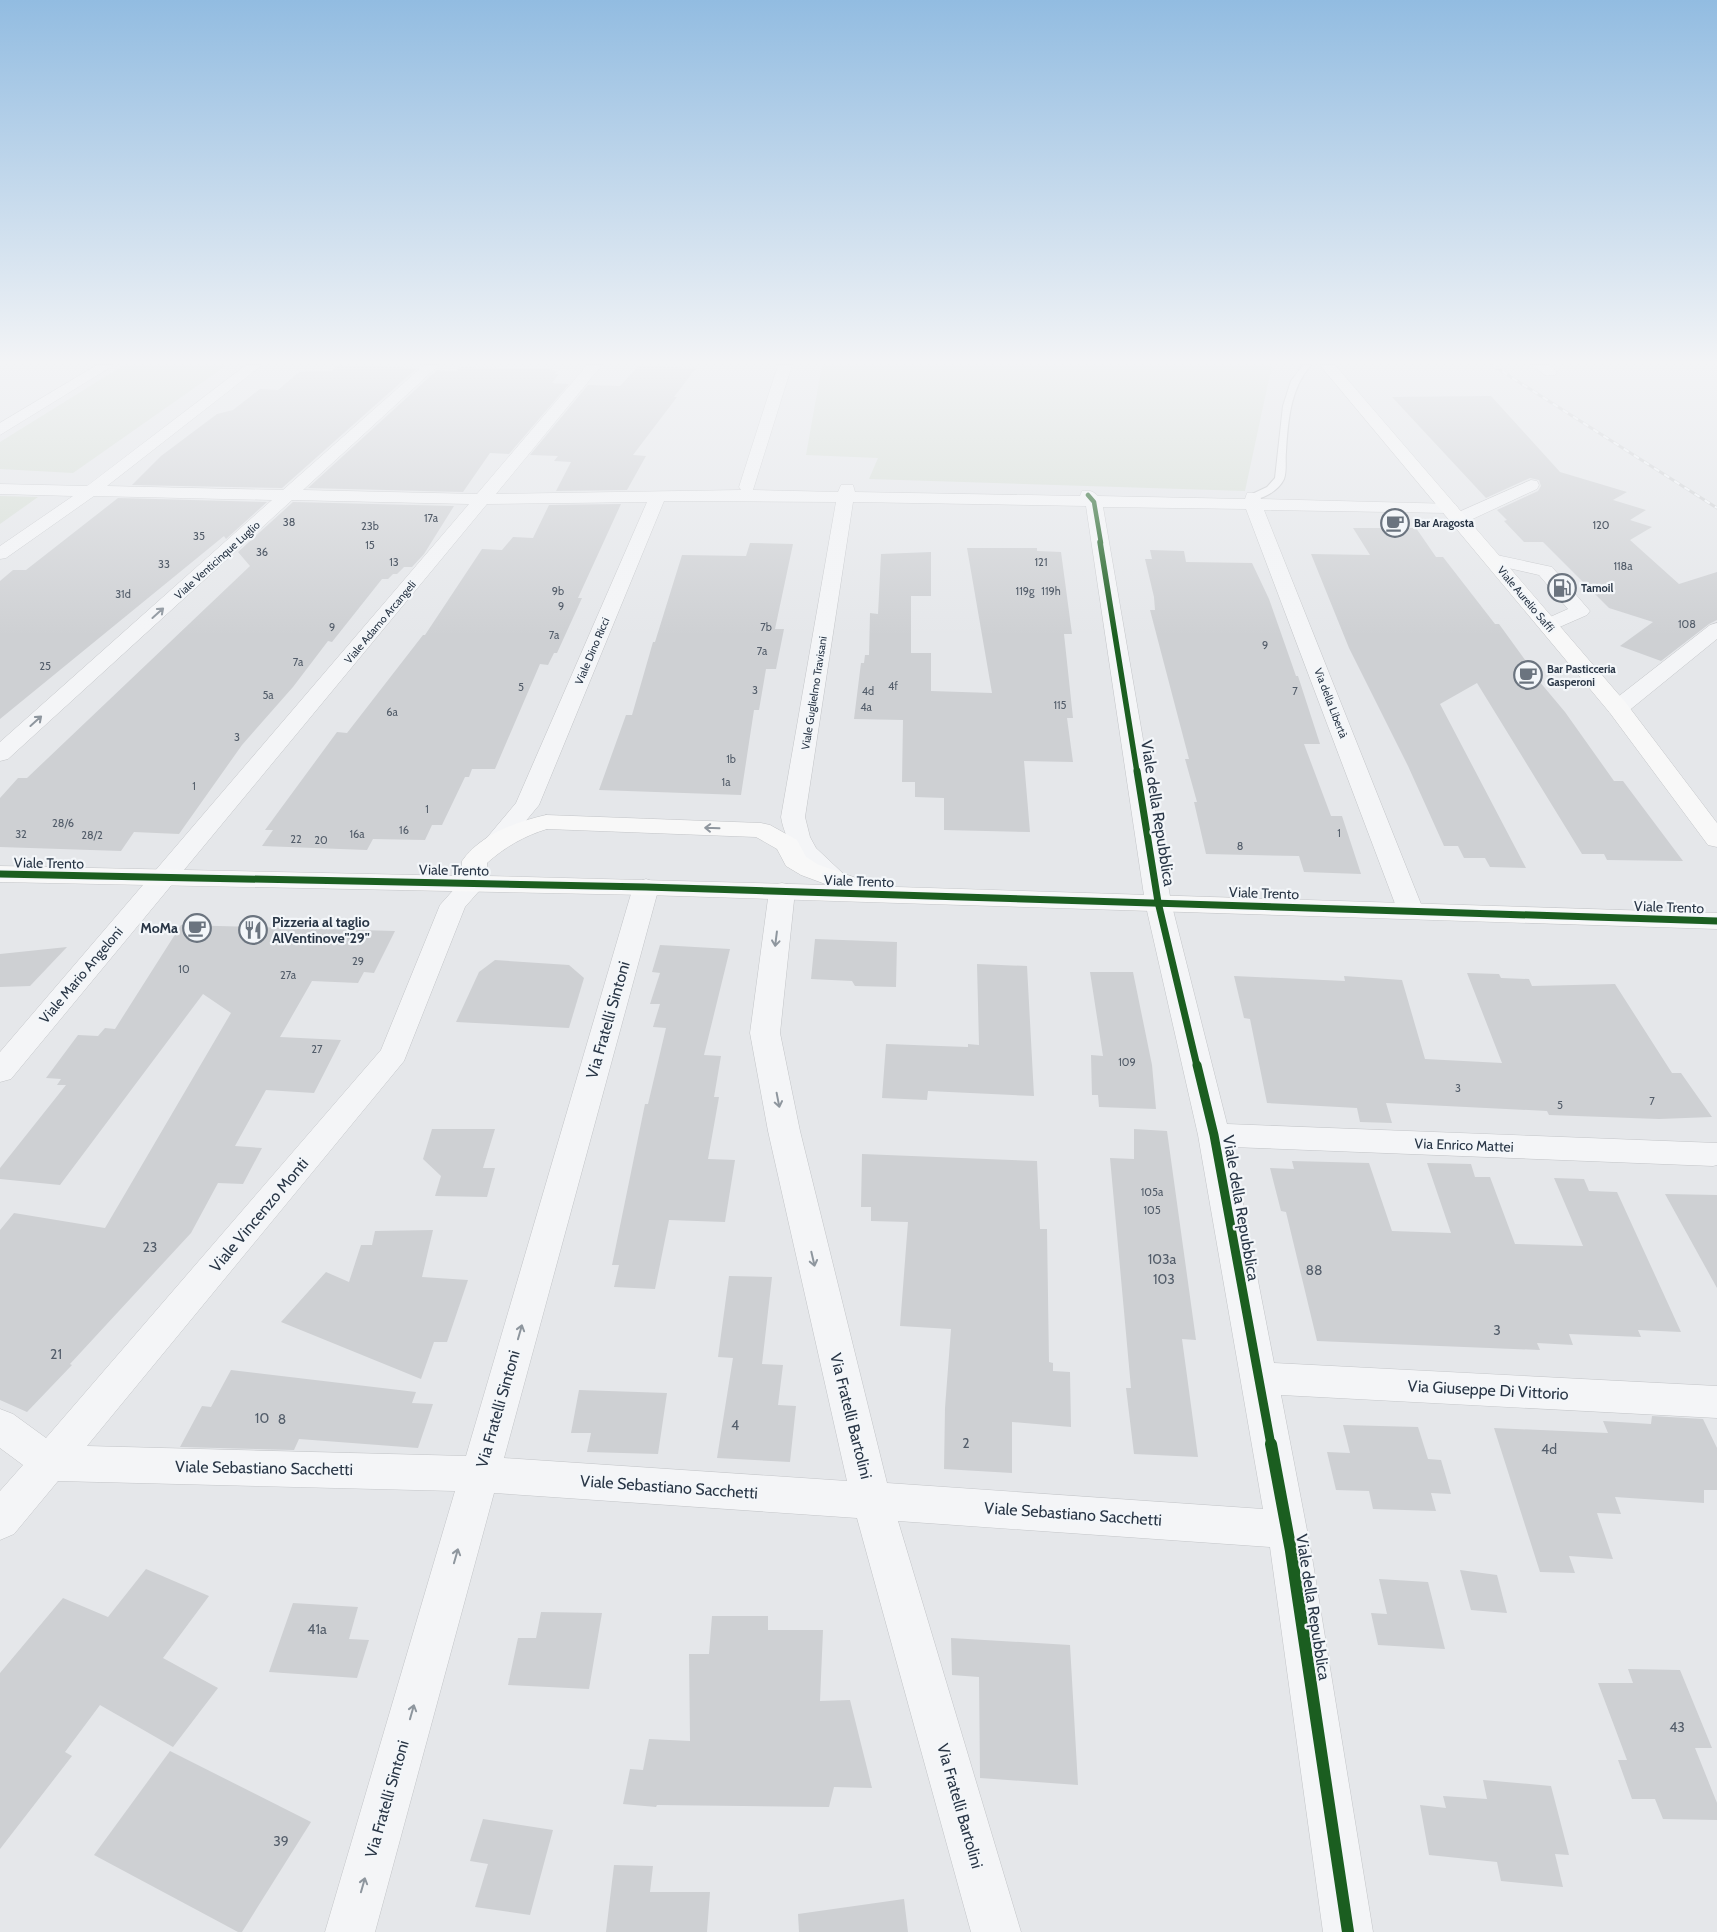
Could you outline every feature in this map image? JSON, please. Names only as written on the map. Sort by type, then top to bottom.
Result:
[{"type":"street","points":[[0,554],[92,490],[137,455]]},
{"type":"street","name":"Viale Venticinque Luglio","points":[[0,754],[333,455]]},
{"type":"street","name":"Viale Adamo Arcangeli","points":[[163,878],[520,455]]},
{"type":"street","points":[[747,487],[757,455]]},
{"type":"street","name":"Viale Aurelio Saffi","points":[[1403,455],[1618,708],[1717,840]]},
{"type":"street","points":[[0,489],[484,499],[846,494],[1253,500],[1449,509],[1531,485]]},
{"type":"street","points":[[723,496],[747,487],[846,494]]},
{"type":"street","name":"Viale Guglielmo Travisani","points":[[837,880],[817,866],[802,848],[794,831],[793,817],[846,494]]},
{"type":"street","name":"Viale Dino Ricci","points":[[474,882],[475,861],[497,840],[528,805],[657,497]]},
{"type":"street","name":"Viale della Repubblica","points":[[1091,498],[1158,902],[1214,1135],[1286,1528],[1348,1932]]},
{"type":"street","name":"Via della Libertà","points":[[1253,500],[1410,910]]},
{"type":"street","points":[[1492,559],[1546,571],[1580,611],[1548,625]]},
{"type":"street","points":[[1618,708],[1717,630]]},
{"type":"street","points":[[760,830],[774,825],[796,803]]},
{"type":"street","points":[[528,805],[534,815],[546,822]]},
{"type":"street","name":"Viale Dino Ricci","points":[[497,840],[524,828],[546,822],[760,830]]},
{"type":"street","points":[[760,830],[788,845],[795,861],[837,880],[896,895]]},
{"type":"street","points":[[747,890],[766,885],[782,875],[795,861]]},
{"type":"street","name":"Viale Trento","points":[[0,874],[474,882],[1717,921]]},
{"type":"street","name":"Viale Mario Angeloni","points":[[0,1072],[163,878]]},
{"type":"street","name":"Viale Vincenzo Monti","points":[[0,1521],[394,1054],[453,905],[474,882]]},
{"type":"street","name":"Via Fratelli Sintoni","points":[[350,1932],[646,887]]},
{"type":"street","name":"Via Fratelli Bartolini","points":[[782,891],[765,1033],[784,1131],[840,1377],[872,1501],[996,1932]]},
{"type":"street","name":"Via Enrico Mattei","points":[[1214,1135],[1713,1154]]},
{"type":"street","name":"Via Giuseppe Di Vittorio","points":[[1258,1378],[1717,1402]]},
{"type":"street","points":[[0,1426],[50,1463]]},
{"type":"street","name":"Viale Sebastiano Sacchetti","points":[[50,1463],[479,1474],[1286,1528]]},
{"type":"lane","points":[[1253,500],[1272,490],[1280,480],[1282,455]]},
{"type":"shaded area","points":[[0,455],[98,455],[73,473],[0,469]]},
{"type":"shaded area","points":[[810,455],[1253,455],[1245,491],[869,479],[878,458]]},
{"type":"shaded area","points":[[0,496],[38,497],[0,524]]},
{"type":"building","points":[[319,455],[282,488],[132,485],[161,456]]},
{"type":"building","points":[[344,455],[489,455],[463,492],[308,488]]},
{"type":"building","points":[[534,455],[646,456],[627,490],[556,491],[571,462],[554,461],[558,456]]},
{"type":"building","points":[[1446,455],[1545,455],[1560,472],[1627,492],[1613,500],[1646,510],[1630,520],[1652,527],[1630,540],[1679,584],[1717,572],[1717,620],[1661,661],[1620,646],[1653,622],[1609,608],[1543,542],[1524,542],[1504,521],[1507,520],[1497,510],[1538,491],[1541,486],[1539,480],[1530,478],[1486,498]]},
{"type":"building","points":[[118,498],[267,502],[226,539],[224,536],[0,719],[0,581],[13,570],[26,570]]},
{"type":"building","points":[[293,502],[454,506],[424,554],[412,567],[404,567],[388,579],[382,579],[332,642],[328,641],[293,687],[242,745],[179,834],[134,832],[121,851],[0,847],[0,798],[18,778],[27,778],[250,566],[238,552]]},
{"type":"building","points":[[621,504],[578,598],[582,598],[557,653],[554,653],[548,665],[540,664],[495,769],[472,769],[469,777],[465,777],[442,825],[432,825],[425,840],[373,839],[367,850],[262,846],[273,830],[265,830],[337,732],[347,733],[423,635],[425,635],[482,549],[502,550],[513,537],[533,538],[549,505]]},
{"type":"building","points":[[1353,528],[1416,528],[1436,557],[1443,557],[1495,624],[1499,624],[1536,675],[1534,675],[1565,712],[1614,781],[1623,781],[1683,861],[1607,860],[1604,854],[1582,854],[1477,683],[1440,704],[1526,868],[1490,867],[1485,858],[1464,858],[1458,846],[1444,846],[1408,766],[1349,648],[1311,554],[1370,555]]},
{"type":"building","points":[[750,543],[793,544],[775,629],[784,629],[776,669],[766,669],[759,710],[754,710],[741,795],[599,790],[626,715],[632,715],[653,642],[655,642],[682,555],[746,556]]},
{"type":"building","points":[[967,548],[1037,548],[1037,551],[1061,552],[1072,634],[1064,634],[1073,718],[1067,718],[1073,762],[1024,761],[1030,832],[944,830],[944,798],[915,797],[915,782],[902,782],[903,720],[854,719],[861,663],[864,663],[865,655],[869,655],[870,613],[878,614],[881,554],[931,552],[931,596],[911,596],[911,653],[931,653],[931,691],[992,693]]},
{"type":"building","points":[[1150,550],[1184,551],[1186,562],[1252,563],[1269,599],[1296,676],[1298,676],[1320,744],[1304,744],[1331,816],[1342,816],[1361,874],[1304,872],[1299,856],[1206,854],[1194,802],[1197,802],[1185,759],[1189,759],[1150,610],[1155,610],[1154,597],[1145,559],[1152,559]]},
{"type":"building","points":[[181,925],[395,931],[374,973],[364,972],[358,983],[312,981],[280,1037],[341,1040],[314,1093],[266,1090],[235,1146],[262,1148],[243,1184],[218,1183],[191,1233],[27,1412],[0,1400],[0,1230],[14,1213],[105,1228],[231,1013],[203,994],[60,1185],[0,1179],[0,1168],[66,1085],[57,1085],[61,1079],[46,1078],[78,1035],[98,1036],[105,1028],[115,1029]]},
{"type":"building","points":[[815,939],[897,942],[896,987],[855,986],[852,981],[811,979]]},
{"type":"building","points":[[660,945],[730,949],[704,1055],[721,1056],[714,1097],[719,1097],[708,1159],[735,1160],[725,1222],[669,1220],[655,1289],[614,1287],[619,1265],[612,1265],[645,1104],[648,1104],[666,1028],[653,1027],[660,1004],[650,1004],[660,973],[652,972]]},
{"type":"building","points":[[67,947],[30,986],[0,987],[0,954]]},
{"type":"building","points":[[495,960],[569,965],[584,978],[569,1028],[456,1022],[479,972]]},
{"type":"building","points":[[977,964],[1027,966],[1034,1096],[928,1091],[927,1100],[882,1098],[886,1044],[968,1047],[968,1044],[979,1045]]},
{"type":"building","points":[[1090,972],[1133,972],[1152,1065],[1156,1109],[1099,1107],[1098,1095],[1092,1095],[1091,1055],[1103,1056]]},
{"type":"building","points":[[1467,973],[1499,974],[1501,978],[1529,979],[1532,986],[1615,984],[1672,1073],[1681,1073],[1712,1117],[1659,1119],[1549,1115],[1547,1111],[1386,1103],[1392,1123],[1360,1122],[1357,1108],[1267,1103],[1250,1019],[1244,1018],[1234,976],[1345,981],[1344,976],[1402,980],[1425,1059],[1502,1063]]},
{"type":"building","points":[[432,1129],[495,1129],[483,1168],[495,1168],[487,1197],[435,1196],[441,1176],[423,1159]]},
{"type":"building","points":[[1134,1129],[1167,1131],[1196,1340],[1182,1339],[1198,1457],[1134,1454],[1126,1388],[1131,1388],[1110,1158],[1134,1159]]},
{"type":"building","points":[[862,1154],[1037,1161],[1040,1229],[1047,1229],[1049,1362],[1053,1363],[1053,1371],[1070,1372],[1071,1427],[1012,1422],[1012,1473],[944,1469],[945,1408],[951,1329],[900,1326],[908,1222],[871,1221],[871,1207],[861,1207]]},
{"type":"building","points":[[1292,1161],[1369,1163],[1392,1231],[1451,1233],[1427,1163],[1471,1164],[1475,1177],[1490,1177],[1515,1244],[1583,1246],[1554,1178],[1584,1179],[1589,1191],[1617,1192],[1681,1332],[1638,1330],[1641,1337],[1569,1334],[1573,1345],[1537,1343],[1540,1350],[1317,1341],[1286,1212],[1281,1211],[1270,1168],[1294,1169]]},
{"type":"building","points":[[1665,1194],[1717,1195],[1717,1288]]},
{"type":"building","points":[[433,1230],[422,1277],[468,1280],[447,1342],[434,1342],[421,1379],[281,1322],[326,1272],[349,1282],[361,1245],[372,1245],[375,1231]]},
{"type":"building","points":[[729,1276],[772,1277],[762,1364],[783,1365],[778,1405],[796,1406],[790,1462],[717,1458],[733,1358],[718,1357]]},
{"type":"building","points":[[231,1370],[416,1392],[412,1403],[433,1404],[418,1448],[299,1439],[294,1450],[180,1447],[202,1406],[211,1407]]},
{"type":"building","points":[[579,1390],[667,1393],[658,1454],[587,1452],[591,1433],[571,1433]]},
{"type":"building","points":[[1652,1416],[1703,1419],[1717,1448],[1717,1490],[1704,1490],[1704,1503],[1615,1497],[1621,1514],[1597,1513],[1613,1559],[1569,1556],[1575,1573],[1540,1572],[1494,1428],[1608,1433],[1603,1421],[1651,1424]]},
{"type":"building","points":[[1343,1425],[1418,1427],[1428,1459],[1441,1460],[1451,1494],[1431,1493],[1436,1511],[1373,1509],[1369,1491],[1336,1490],[1327,1452],[1350,1453]]},
{"type":"building","points":[[146,1569],[209,1596],[163,1658],[218,1688],[173,1747],[100,1705],[65,1752],[72,1756],[0,1849],[0,1673],[63,1598],[108,1617]]},
{"type":"building","points":[[1460,1570],[1497,1575],[1507,1613],[1471,1610]]},
{"type":"building","points":[[1379,1579],[1428,1582],[1445,1649],[1378,1645],[1371,1613],[1387,1614]]},
{"type":"building","points":[[293,1603],[358,1607],[349,1639],[369,1640],[357,1678],[269,1672]]},
{"type":"building","points":[[541,1612],[602,1613],[589,1689],[508,1685],[518,1638],[536,1638]]},
{"type":"building","points":[[712,1616],[768,1616],[768,1630],[823,1630],[820,1701],[850,1700],[872,1788],[834,1787],[829,1807],[657,1805],[656,1807],[623,1804],[630,1769],[643,1770],[649,1739],[690,1741],[689,1654],[709,1654]]},
{"type":"building","points":[[951,1638],[1070,1645],[1078,1785],[980,1778],[979,1677],[952,1675]]},
{"type":"building","points":[[1628,1669],[1680,1670],[1712,1748],[1695,1748],[1717,1803],[1717,1820],[1663,1819],[1655,1799],[1632,1799],[1618,1760],[1627,1760],[1598,1683],[1633,1683]]},
{"type":"building","points":[[170,1751],[311,1822],[242,1932],[238,1932],[94,1855]]},
{"type":"building","points":[[1483,1780],[1551,1786],[1569,1855],[1555,1854],[1563,1887],[1501,1881],[1497,1862],[1429,1855],[1420,1805],[1446,1808],[1443,1796],[1487,1799]]},
{"type":"building","points":[[483,1819],[553,1830],[530,1915],[475,1907],[488,1864],[470,1861]]},
{"type":"building","points":[[614,1865],[653,1866],[650,1892],[710,1892],[707,1932],[606,1932]]},
{"type":"building","points":[[904,1899],[908,1932],[799,1932],[798,1914]]},
{"type":"railway","points":[[1634,455],[1717,508]]},
{"type":"cycle path","points":[[1088,495],[1094,502],[1158,902],[1214,1135],[1291,1551],[1348,1932]]},
{"type":"cycle path","points":[[0,874],[646,887],[1717,921]]},
{"type":"place","name":"Bar Aragosta","points":[[1395,523]]},
{"type":"place","name":"Tamoil","points":[[1562,588]]},
{"type":"place","name":"Bar Pasticceria Gasperoni","points":[[1528,675]]},
{"type":"place","name":"MoMa","points":[[197,928]]},
{"type":"place","name":"Pizzeria al taglio AlVentinove\"29\"","points":[[253,930]]}]
